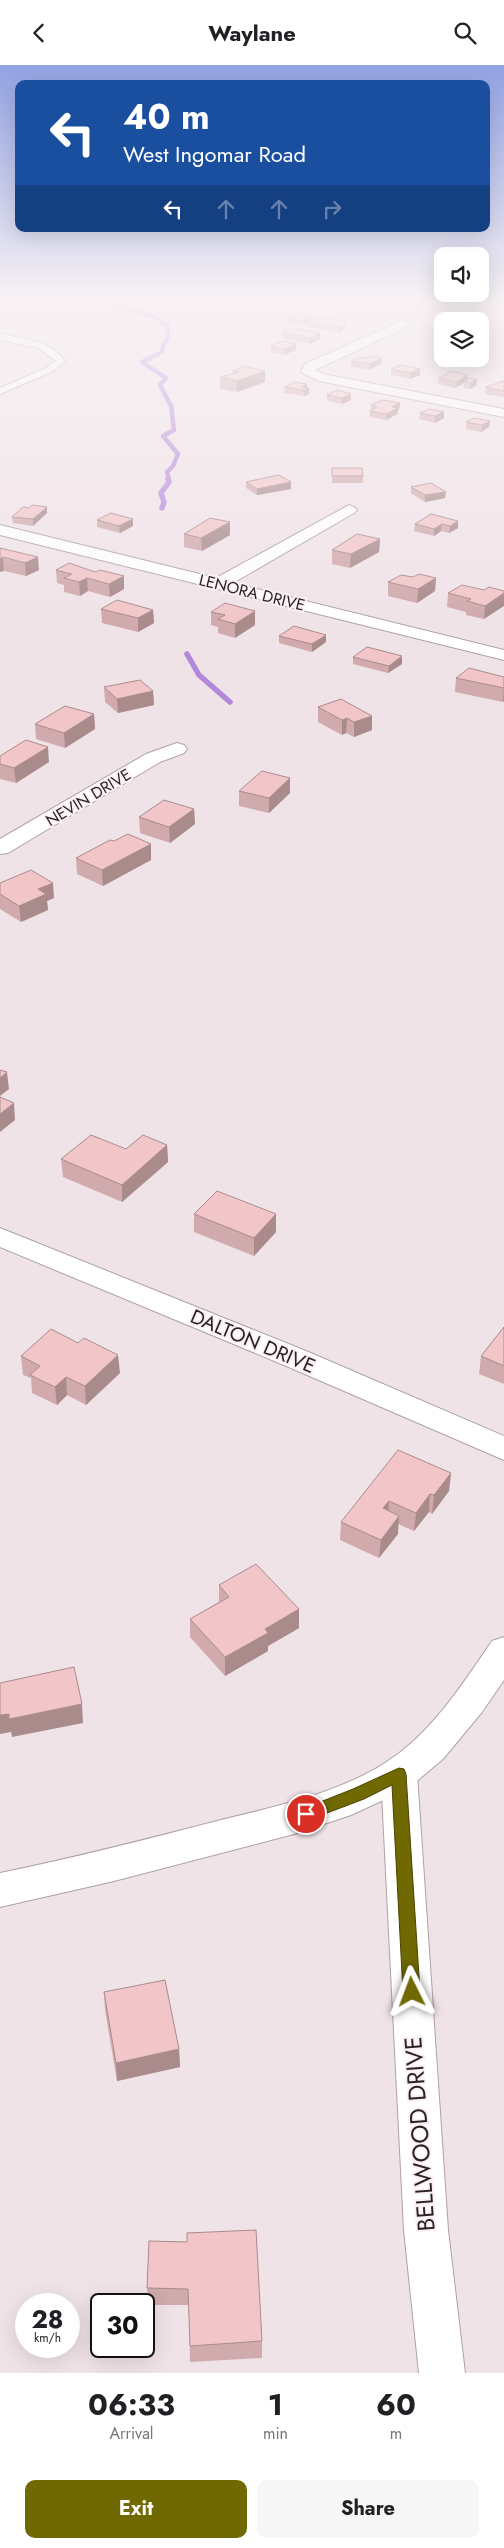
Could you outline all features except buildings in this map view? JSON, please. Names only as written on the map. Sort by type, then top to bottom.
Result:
[{"type":"street","points":[[467,406],[504,413]]},
{"type":"street","points":[[220,583],[350,510]]},
{"type":"street","name":"LENORA DRIVE","points":[[0,530],[220,583],[504,655]]},
{"type":"street","name":"NEVIN DRIVE","points":[[0,848],[152,758],[176,749]]},
{"type":"street","name":"DALTON DRIVE","points":[[0,1237],[296,1358],[504,1449]]},
{"type":"street","points":[[0,1890],[88,1873],[306,1814],[358,1794],[399,1774],[428,1751],[450,1727],[478,1691],[504,1651]]},
{"type":"street","name":"BELLWOOD DRIVE","points":[[399,1774],[426,2230],[442,2373]]},
{"type":"waterway","points":[[169,480],[167,472],[173,466],[178,454],[163,436],[174,430],[171,406]]},
{"type":"waterway","points":[[162,508],[164,502],[161,493],[169,482],[168,479]]},
{"type":"waterway","points":[[187,654],[199,675],[230,702]]},
{"type":"route","points":[[306,1814],[358,1794],[399,1774],[412,1992]]}]
